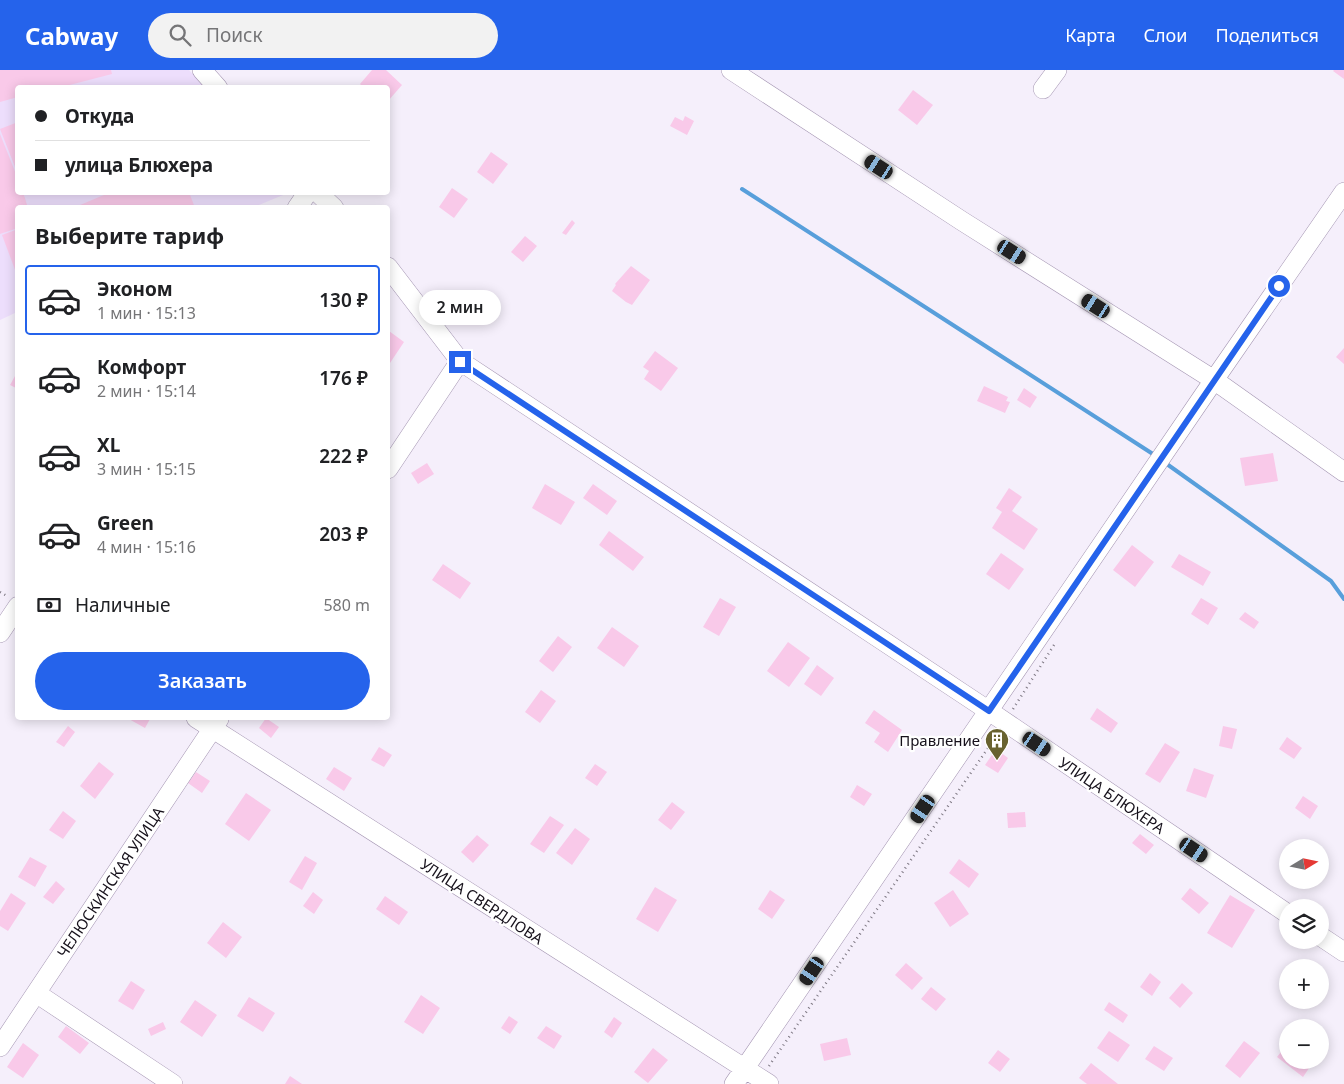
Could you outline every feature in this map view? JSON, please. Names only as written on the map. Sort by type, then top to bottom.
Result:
[{"type":"street","points":[[202,70],[215,85]]},
{"type":"street","points":[[731,70],[962,221],[1214,380],[1344,472]]},
{"type":"street","points":[[1043,89],[1057,70]]},
{"type":"street","points":[[734,1084],[758,1077],[989,711],[1344,192]]},
{"type":"street","points":[[319,195],[331,205]]},
{"type":"street","name":"УЛИЦА БЛЮХЕРА","points":[[390,270],[460,362],[989,711],[1279,908]]},
{"type":"street","points":[[390,465],[460,362]]},
{"type":"street","points":[[0,633],[15,610]]},
{"type":"street","name":"УЛИЦА СВЕРДЛОВА","points":[[216,723],[758,1077]]},
{"type":"street","name":"ЧЕЛЮСКИНСКАЯ УЛИЦА","points":[[0,1047],[216,723]]},
{"type":"street","points":[[1329,942],[1344,952]]},
{"type":"street","points":[[36,993],[173,1084]]},
{"type":"path","points":[[758,1077],[1005,722],[1058,639]]},
{"type":"shaded area","points":[[0,70],[189,70],[202,85],[15,85],[15,195],[283,195],[259,205],[15,205],[15,313],[0,320]]},
{"type":"building","points":[[0,70],[111,70],[112,74],[70,85],[15,85],[15,98],[0,102]]},
{"type":"building","points":[[372,70],[386,70],[402,85],[390,99],[390,85],[360,84]]},
{"type":"building","points":[[1344,70],[1344,79],[1333,71]]},
{"type":"building","points":[[913,90],[933,105],[917,125],[898,110]]},
{"type":"building","points":[[685,116],[694,121],[687,135],[670,126],[675,117],[683,121]]},
{"type":"building","points":[[15,123],[15,167],[0,129]]},
{"type":"building","points":[[0,134],[15,172],[15,195],[24,195],[27,205],[15,205],[15,229],[0,234]]},
{"type":"building","points":[[491,152],[508,164],[493,184],[477,172]]},
{"type":"building","points":[[452,188],[468,199],[454,218],[439,207]]},
{"type":"building","points":[[104,195],[190,195],[194,205],[80,205]]},
{"type":"building","points":[[572,220],[575,223],[566,235],[562,233]]},
{"type":"building","points":[[15,230],[15,270],[2,235]]},
{"type":"building","points":[[525,236],[537,246],[523,262],[511,252]]},
{"type":"building","points":[[631,266],[650,280],[632,305],[612,291],[615,284]]},
{"type":"building","points":[[390,332],[404,342],[390,363]]},
{"type":"building","points":[[1344,348],[1344,364],[1336,357]]},
{"type":"building","points":[[655,351],[678,368],[661,391],[644,379],[649,371],[643,367]]},
{"type":"building","points":[[15,376],[15,388],[10,385]]},
{"type":"building","points":[[984,386],[1008,397],[1006,401],[1010,402],[1005,413],[977,401]]},
{"type":"building","points":[[1024,388],[1037,397],[1030,408],[1017,400]]},
{"type":"building","points":[[1273,453],[1278,481],[1245,486],[1240,458]]},
{"type":"building","points":[[427,463],[434,474],[418,484],[411,473]]},
{"type":"building","points":[[545,484],[575,502],[561,525],[532,508]]},
{"type":"building","points":[[593,484],[617,501],[607,515],[583,498]]},
{"type":"building","points":[[1009,488],[1022,497],[1012,511],[1038,529],[1024,550],[992,528],[1002,512],[996,508]]},
{"type":"building","points":[[609,531],[644,557],[633,571],[599,545]]},
{"type":"building","points":[[1132,545],[1154,562],[1135,587],[1113,570]]},
{"type":"building","points":[[1001,553],[1024,569],[1009,590],[986,574]]},
{"type":"building","points":[[1179,554],[1211,572],[1203,586],[1171,567]]},
{"type":"building","points":[[443,564],[471,583],[460,599],[432,580]]},
{"type":"building","points":[[720,598],[736,607],[719,636],[703,627]]},
{"type":"building","points":[[1201,598],[1218,608],[1208,625],[1191,614]]},
{"type":"building","points":[[1245,612],[1259,622],[1254,629],[1239,619]]},
{"type":"building","points":[[612,627],[639,646],[624,667],[597,648]]},
{"type":"building","points":[[558,636],[572,647],[553,672],[539,661]]},
{"type":"building","points":[[788,642],[810,658],[789,687],[767,671]]},
{"type":"building","points":[[817,665],[834,678],[821,696],[804,684]]},
{"type":"building","points":[[541,690],[556,701],[540,723],[525,712]]},
{"type":"building","points":[[1097,708],[1118,723],[1111,733],[1090,719]]},
{"type":"building","points":[[874,710],[902,730],[888,752],[874,742],[880,733],[865,723]]},
{"type":"building","points":[[131,720],[149,720],[145,728]]},
{"type":"building","points":[[265,720],[269,720],[279,727],[271,738],[259,728]]},
{"type":"building","points":[[68,726],[75,732],[64,747],[56,742]]},
{"type":"building","points":[[1223,726],[1237,729],[1232,749],[1219,746]]},
{"type":"building","points":[[1287,737],[1302,748],[1294,759],[1279,749]]},
{"type":"building","points":[[1165,743],[1180,752],[1160,783],[1145,774]]},
{"type":"building","points":[[379,747],[392,755],[384,767],[371,760]]},
{"type":"building","name":"Правление","points":[[996,749],[1008,758],[998,773],[985,765]]},
{"type":"building","points":[[99,762],[114,774],[95,799],[80,786]]},
{"type":"building","points":[[595,764],[607,772],[597,786],[585,778]]},
{"type":"building","points":[[334,767],[352,778],[344,791],[326,779]]},
{"type":"building","points":[[1194,768],[1214,775],[1206,798],[1186,791]]},
{"type":"building","points":[[196,772],[210,781],[202,793],[188,783]]},
{"type":"building","points":[[857,785],[872,794],[864,806],[850,797]]},
{"type":"building","points":[[246,793],[271,810],[249,841],[225,824]]},
{"type":"building","points":[[1303,796],[1318,806],[1310,819],[1295,808]]},
{"type":"building","points":[[672,802],[685,812],[671,830],[658,820]]},
{"type":"building","points":[[63,811],[76,821],[63,839],[49,830]]},
{"type":"building","points":[[1025,812],[1026,827],[1008,828],[1007,813]]},
{"type":"building","points":[[550,816],[564,825],[544,853],[530,844]]},
{"type":"building","points":[[575,828],[590,839],[572,865],[556,853]]},
{"type":"building","points":[[1140,834],[1154,845],[1146,854],[1132,843]]},
{"type":"building","points":[[477,835],[489,845],[473,863],[461,852]]},
{"type":"building","points":[[305,856],[317,863],[302,890],[289,882]]},
{"type":"building","points":[[30,857],[47,866],[35,887],[18,877]]},
{"type":"building","points":[[959,859],[979,874],[969,888],[949,873]]},
{"type":"building","points":[[56,881],[65,889],[53,904],[43,897]]},
{"type":"building","points":[[655,887],[677,900],[658,932],[636,919]]},
{"type":"building","points":[[1190,888],[1209,903],[1199,914],[1181,899]]},
{"type":"building","points":[[770,890],[785,900],[772,919],[758,909]]},
{"type":"building","points":[[953,890],[969,914],[950,927],[934,903]]},
{"type":"building","points":[[313,892],[323,900],[314,914],[303,906]]},
{"type":"building","points":[[11,893],[26,903],[8,931],[0,926],[0,911]]},
{"type":"building","points":[[1230,895],[1255,910],[1232,948],[1207,933]]},
{"type":"building","points":[[385,896],[408,912],[399,925],[376,909]]},
{"type":"building","points":[[223,922],[242,937],[226,958],[207,943]]},
{"type":"building","points":[[906,963],[923,978],[912,990],[895,975]]},
{"type":"building","points":[[1150,973],[1161,982],[1152,996],[1140,987]]},
{"type":"building","points":[[131,981],[145,990],[133,1010],[118,1001]]},
{"type":"building","points":[[1182,983],[1193,993],[1180,1008],[1169,998]]},
{"type":"building","points":[[931,987],[946,999],[936,1011],[921,999]]},
{"type":"building","points":[[421,995],[440,1008],[423,1034],[404,1022]]},
{"type":"building","points":[[249,997],[275,1013],[263,1032],[237,1016]]},
{"type":"building","points":[[195,1000],[217,1015],[202,1037],[180,1022]]},
{"type":"building","points":[[1109,1002],[1128,1015],[1123,1023],[1104,1010]]},
{"type":"building","points":[[509,1016],[518,1022],[510,1034],[501,1028]]},
{"type":"building","points":[[614,1017],[622,1023],[612,1038],[604,1032]]},
{"type":"building","points":[[163,1022],[166,1029],[151,1036],[148,1029]]},
{"type":"building","points":[[66,1026],[89,1043],[80,1054],[58,1037]]},
{"type":"building","points":[[546,1026],[562,1036],[554,1049],[537,1038]]},
{"type":"building","points":[[1109,1031],[1130,1045],[1118,1062],[1097,1048]]},
{"type":"building","points":[[847,1038],[851,1055],[824,1061],[820,1044]]},
{"type":"building","points":[[1244,1041],[1260,1053],[1240,1078],[1225,1066]]},
{"type":"building","points":[[23,1043],[39,1055],[23,1078],[7,1067]]},
{"type":"building","points":[[1154,1046],[1173,1058],[1164,1071],[1145,1059]]},
{"type":"building","points":[[653,1048],[668,1060],[648,1083],[634,1072]]},
{"type":"building","points":[[998,1050],[1010,1059],[1000,1072],[988,1063]]},
{"type":"building","points":[[1091,1063],[1118,1084],[1087,1084],[1079,1078]]},
{"type":"building","points":[[1293,1069],[1308,1069],[1303,1077]]},
{"type":"building","points":[[290,1076],[302,1084],[285,1084]]},
{"type":"waterway","points":[[742,189],[1156,456]]},
{"type":"waterway","points":[[1164,462],[1331,581],[1344,599]]},
{"type":"place","name":"Правление","points":[[997,761]]},
{"type":"route","points":[[460,362],[989,711],[1279,286]]}]
